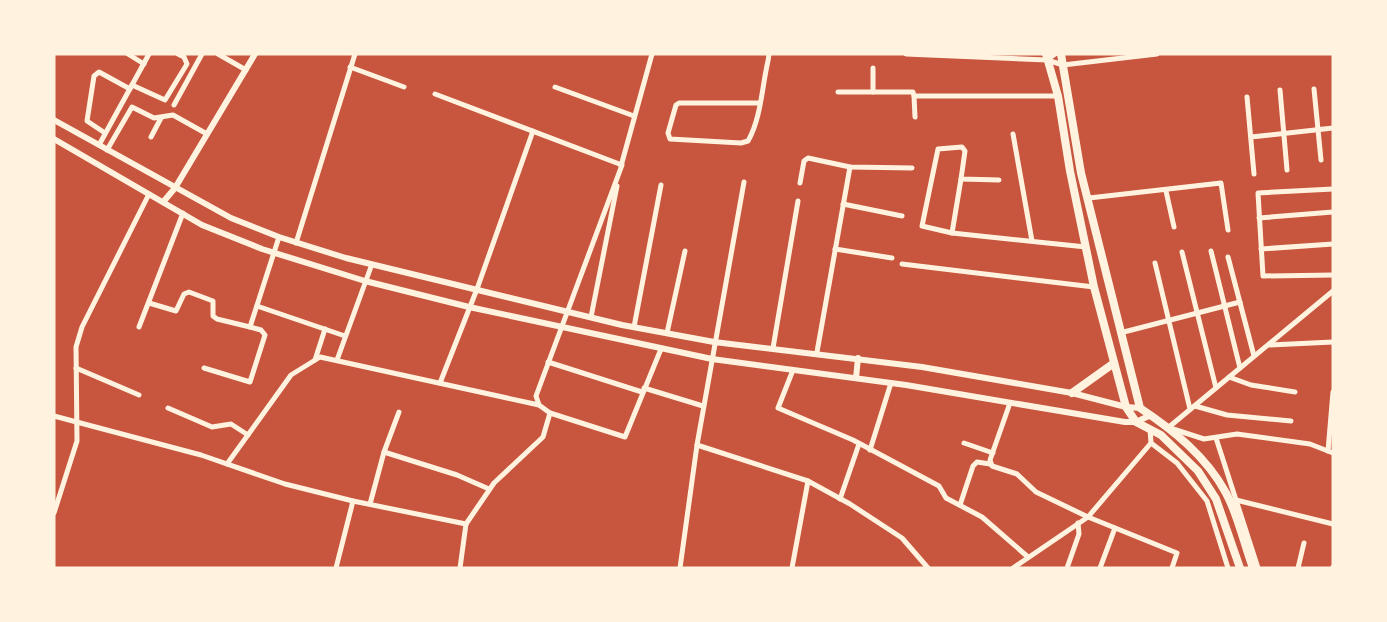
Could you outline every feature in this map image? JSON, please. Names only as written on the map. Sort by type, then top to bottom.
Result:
[{"type":"main road","points":[[1061,54],[1081,173],[1140,408],[1169,427],[1207,464],[1227,494],[1253,568]]},
{"type":"main road","points":[[1047,57],[1058,96],[1094,287],[1126,407],[1137,422],[1161,435],[1198,471],[1216,499],[1240,568]]},
{"type":"main road","points":[[1072,393],[1114,363]]},
{"type":"street","points":[[128,54],[144,64]]},
{"type":"street","points":[[99,145],[149,54]]},
{"type":"street","points":[[105,133],[87,121],[94,75],[99,72],[165,100],[188,63],[178,54]]},
{"type":"street","points":[[174,105],[202,54]]},
{"type":"street","points":[[218,54],[246,70]]},
{"type":"street","points":[[164,201],[176,188],[255,54]]},
{"type":"street","points":[[296,243],[355,54]]},
{"type":"street","points":[[591,317],[622,165],[652,54]]},
{"type":"street","points":[[759,103],[680,103],[668,133],[670,139],[730,143],[748,141],[752,133],[759,103],[769,54]]},
{"type":"street","points":[[906,54],[1047,57],[1055,54]]},
{"type":"street","points":[[1047,57],[1063,65],[1157,54]]},
{"type":"street","points":[[351,67],[404,87]]},
{"type":"street","points":[[873,68],[873,92]]},
{"type":"street","points":[[555,87],[634,116]]},
{"type":"street","points":[[1314,89],[1321,160]]},
{"type":"street","points":[[1280,90],[1287,170]]},
{"type":"street","points":[[838,92],[913,92],[915,117]]},
{"type":"street","points":[[435,94],[622,165]]},
{"type":"street","points":[[914,96],[1058,96]]},
{"type":"street","points":[[1247,97],[1254,174]]},
{"type":"street","points":[[108,150],[132,107],[154,118],[173,115],[207,134]]},
{"type":"street","points":[[151,137],[161,118]]},
{"type":"street","points":[[54,120],[231,218],[296,243],[372,264],[634,327],[714,342],[858,358],[1072,393],[1126,407],[1140,408]]},
{"type":"street","points":[[1251,137],[1333,128]]},
{"type":"street","points":[[440,383],[477,289],[533,131]]},
{"type":"street","points":[[1013,134],[1032,241]]},
{"type":"street","points":[[54,138],[202,225],[274,253],[365,281],[469,307],[712,359],[891,383],[1137,422],[1151,415]]},
{"type":"street","points":[[952,233],[965,151],[962,147],[938,149],[920,223],[924,229],[952,233],[1086,247]]},
{"type":"street","points":[[800,183],[804,162],[808,159],[850,166],[912,168]]},
{"type":"street","points":[[539,405],[536,396],[622,165]]},
{"type":"street","points":[[817,352],[850,166]]},
{"type":"street","points":[[961,179],[999,180]]},
{"type":"street","points":[[680,568],[703,406],[744,182]]},
{"type":"street","points":[[1089,198],[1221,183],[1228,230]]},
{"type":"street","points":[[634,327],[661,185]]},
{"type":"street","points":[[1333,189],[1258,193],[1263,276],[1333,275]]},
{"type":"street","points":[[1166,190],[1174,227]]},
{"type":"street","points":[[54,513],[77,441],[76,347],[82,327],[149,194]]},
{"type":"street","points":[[773,348],[798,201]]},
{"type":"street","points":[[843,204],[902,216]]},
{"type":"street","points":[[139,327],[183,213]]},
{"type":"street","points":[[1259,218],[1333,213]]},
{"type":"street","points":[[250,327],[279,237]]},
{"type":"street","points":[[1261,249],[1333,244]]},
{"type":"street","points":[[835,249],[891,258]]},
{"type":"street","points":[[668,333],[685,251]]},
{"type":"street","points":[[1211,251],[1240,368]]},
{"type":"street","points":[[1182,252],[1216,388]]},
{"type":"street","points":[[1228,257],[1254,356]]},
{"type":"street","points":[[1155,263],[1192,408]]},
{"type":"street","points":[[337,360],[372,264]]},
{"type":"street","points":[[902,264],[1094,287]]},
{"type":"street","points":[[1169,427],[1333,291]]},
{"type":"street","points":[[149,303],[176,311],[184,294],[189,292],[213,301],[213,316],[216,319],[261,330],[265,335],[250,382],[204,368]]},
{"type":"street","points":[[1120,333],[1240,302]]},
{"type":"street","points":[[257,306],[345,336]]},
{"type":"street","points":[[315,360],[326,329]]},
{"type":"street","points":[[1268,345],[1333,342]]},
{"type":"street","points":[[227,464],[291,375],[320,357],[539,405],[550,413],[625,437],[661,349]]},
{"type":"street","points":[[856,378],[858,358]]},
{"type":"street","points":[[548,362],[703,406]]},
{"type":"street","points":[[76,368],[139,395]]},
{"type":"street","points":[[793,370],[778,408],[860,444],[939,486],[946,498],[982,517],[1028,558]]},
{"type":"street","points":[[1229,377],[1251,385],[1295,392]]},
{"type":"street","points":[[870,450],[891,383]]},
{"type":"street","points":[[1169,427],[1204,439],[1237,435],[1310,444],[1330,452],[1333,392]]},
{"type":"street","points":[[990,464],[1010,403]]},
{"type":"street","points":[[168,408],[212,427],[231,424],[248,435]]},
{"type":"street","points":[[1192,408],[1227,415],[1290,421]]},
{"type":"street","points":[[370,504],[384,452],[399,412]]},
{"type":"street","points":[[460,568],[466,524],[489,489],[543,437],[550,413]]},
{"type":"street","points":[[54,417],[227,464],[285,484],[353,501],[466,524]]},
{"type":"street","points":[[1013,568],[1088,517],[1151,443],[1150,429]]},
{"type":"street","points":[[1216,438],[1258,568]]},
{"type":"street","points":[[964,443],[993,453]]},
{"type":"street","points":[[1151,443],[1177,463],[1207,501],[1228,568]]},
{"type":"street","points":[[840,499],[860,444]]},
{"type":"street","points":[[697,445],[808,481],[902,538],[928,568]]},
{"type":"street","points":[[384,452],[489,489]]},
{"type":"street","points":[[960,505],[973,466],[977,462],[990,464],[1017,474],[1036,492],[1088,517],[1177,553],[1172,568]]},
{"type":"street","points":[[792,568],[808,481]]},
{"type":"street","points":[[1236,500],[1333,524]]},
{"type":"street","points":[[336,568],[353,501]]},
{"type":"street","points":[[1067,568],[1079,534],[1078,523]]},
{"type":"street","points":[[1100,568],[1115,528]]},
{"type":"street","points":[[1298,568],[1304,543]]}]
